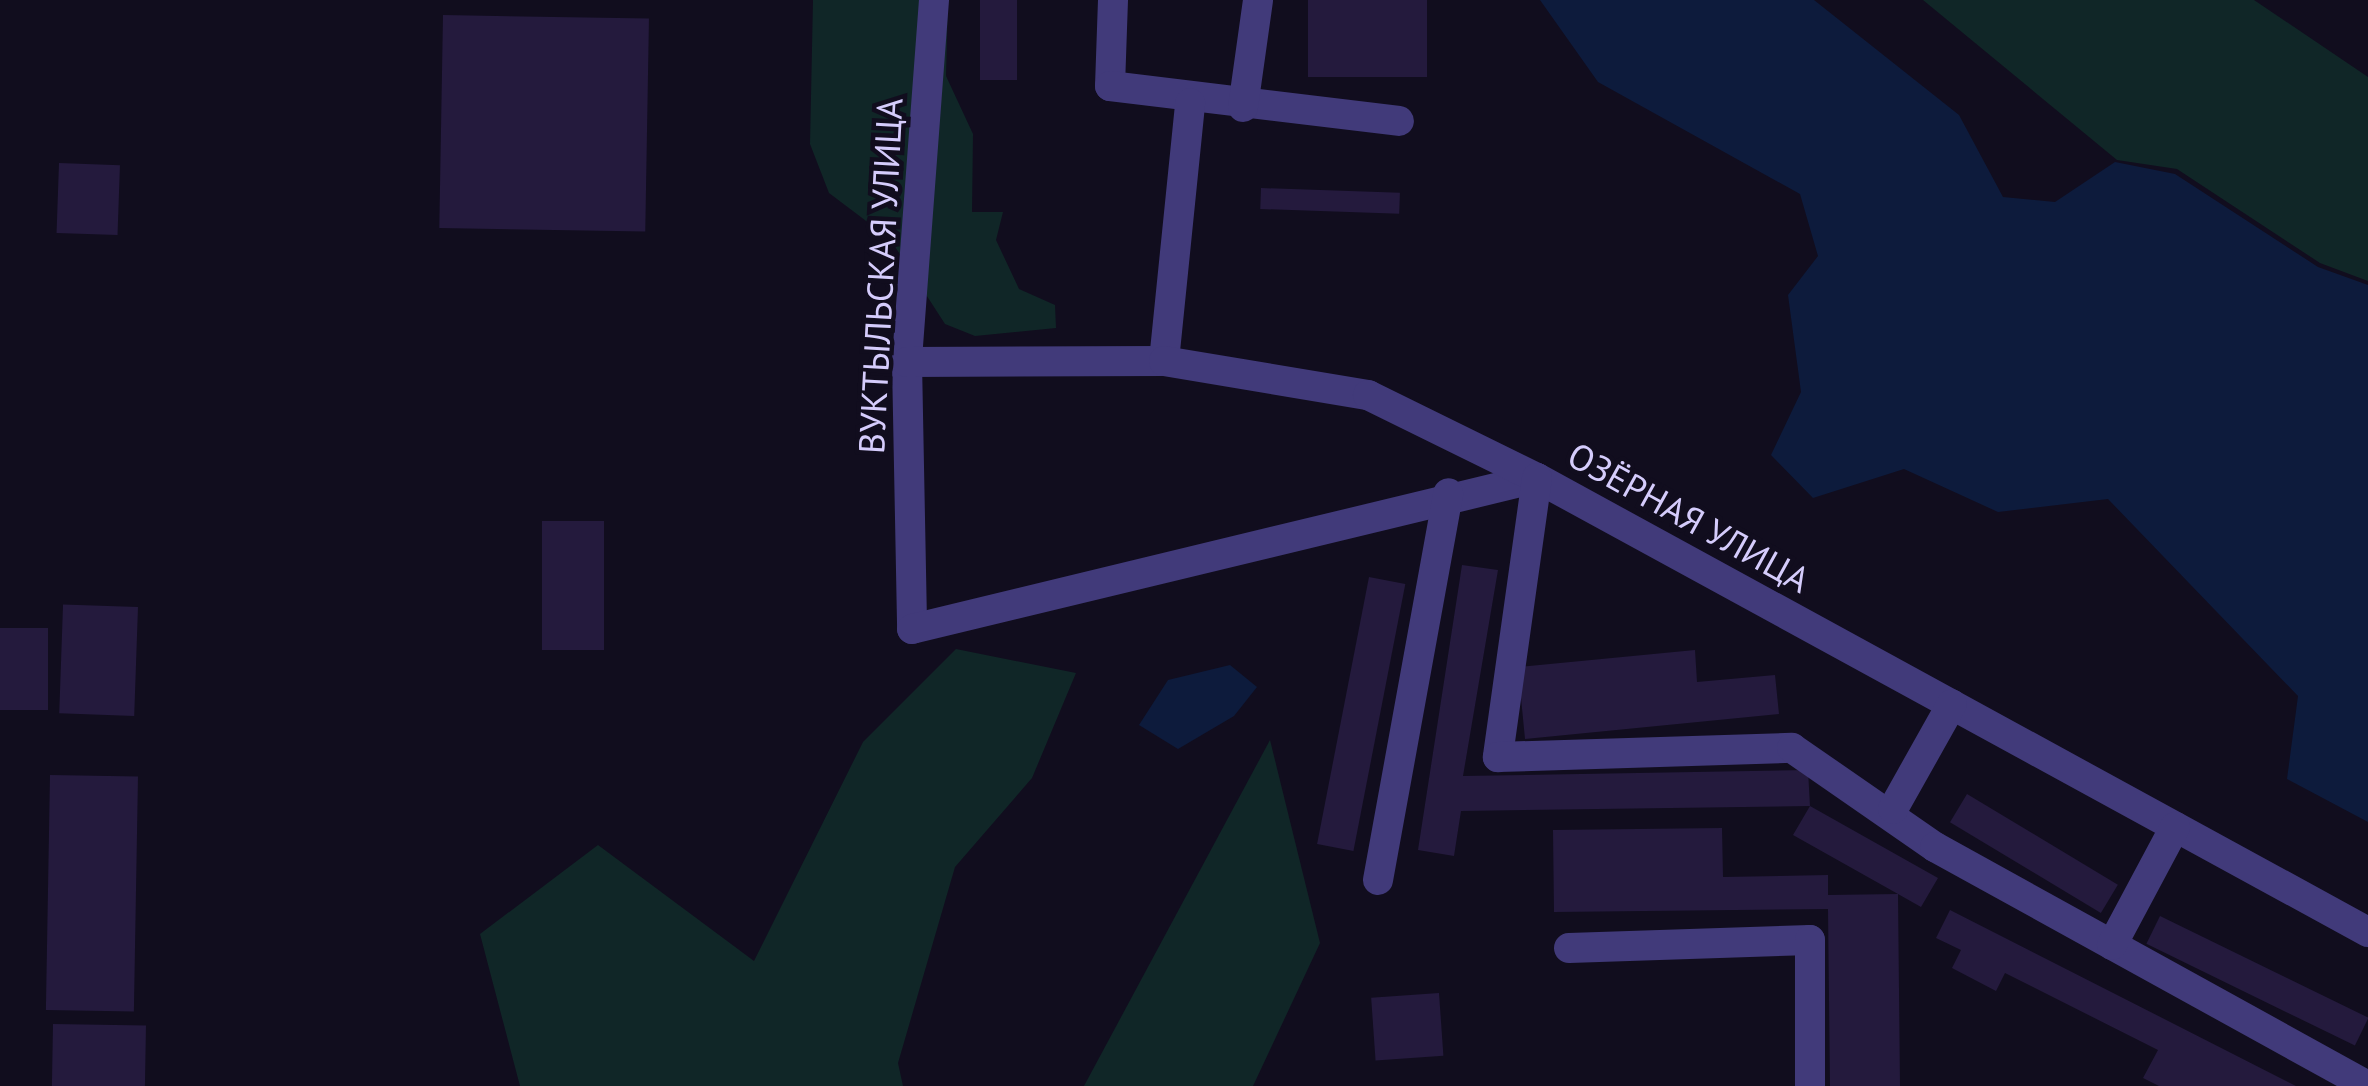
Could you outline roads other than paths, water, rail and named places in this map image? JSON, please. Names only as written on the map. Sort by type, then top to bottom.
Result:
[{"type":"street","name":"ВУКТЫЛЬСКАЯ УЛИЦА","points":[[912,629],[907,362],[934,0]]},
{"type":"street","points":[[1113,0],[1110,86],[1190,103],[1399,121]]},
{"type":"street","points":[[1243,107],[1258,0]]},
{"type":"street","points":[[1164,362],[1190,103]]},
{"type":"street","points":[[907,362],[1164,362],[1368,395],[1537,478],[1498,757],[1792,748],[1893,809],[1935,847],[2368,1086]]},
{"type":"street","name":"ОЗЁРНАЯ УЛИЦА","points":[[912,629],[1448,493],[1537,478],[2368,932]]},
{"type":"street","points":[[1378,880],[1448,493]]},
{"type":"street","points":[[1893,809],[1952,704]]},
{"type":"street","points":[[2112,945],[2175,827]]},
{"type":"street","points":[[1569,948],[1810,940],[1810,1086]]},
{"type":"water","points":[[1540,0],[1814,0],[1959,115],[2003,197],[2055,202],[2115,162],[2175,174],[2318,267],[2368,285],[2368,822],[2287,779],[2298,696],[2108,499],[1998,512],[1904,469],[1813,498],[1771,455],[1801,392],[1788,295],[1818,256],[1800,194],[1598,82]]},
{"type":"water","points":[[1230,665],[1257,687],[1234,716],[1178,749],[1139,725],[1168,680]]}]
